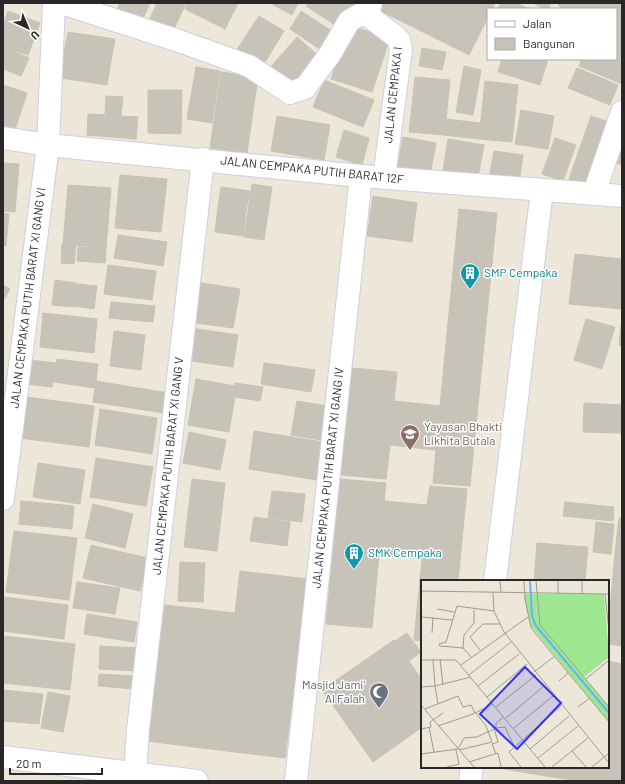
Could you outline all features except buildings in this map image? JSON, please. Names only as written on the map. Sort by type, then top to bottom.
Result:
[{"type":"street","name":"JALAN CEMPAKA PUTIH BARAT XI GANG VI","points":[[3,499],[48,145],[54,3]]},
{"type":"street","points":[[62,3],[176,40],[249,66],[290,93],[305,88],[330,54],[349,21],[369,6]]},
{"type":"street","name":"JALAN CEMPAKA I","points":[[369,6],[368,14],[370,18],[399,40],[401,49],[384,178]]},
{"type":"street","points":[[594,193],[622,112]]},
{"type":"street","name":"JALAN CEMPAKA PUTIH BARAT 12F","points":[[3,138],[48,145],[203,159],[360,176],[622,196]]},
{"type":"street","name":"JALAN CEMPAKA PUTIH BARAT XI GANG V","points":[[135,773],[138,730],[203,159]]},
{"type":"street","name":"JALAN CEMPAKA PUTIH BARAT XI GANG IV","points":[[296,781],[360,176]]},
{"type":"street","points":[[495,580],[542,190]]},
{"type":"street","points":[[3,757],[197,781]]},
{"type":"street","points":[[470,781],[472,768]]},
{"type":"place","name":"SMP Cempaka","points":[[470,290]]},
{"type":"place","name":"Yayasan Bhakti Likhita Butala","points":[[410,451]]},
{"type":"place","name":"SMK Cempaka","points":[[354,570]]},
{"type":"place","name":"Masjid Jami' Al Falah","points":[[379,709]]}]
